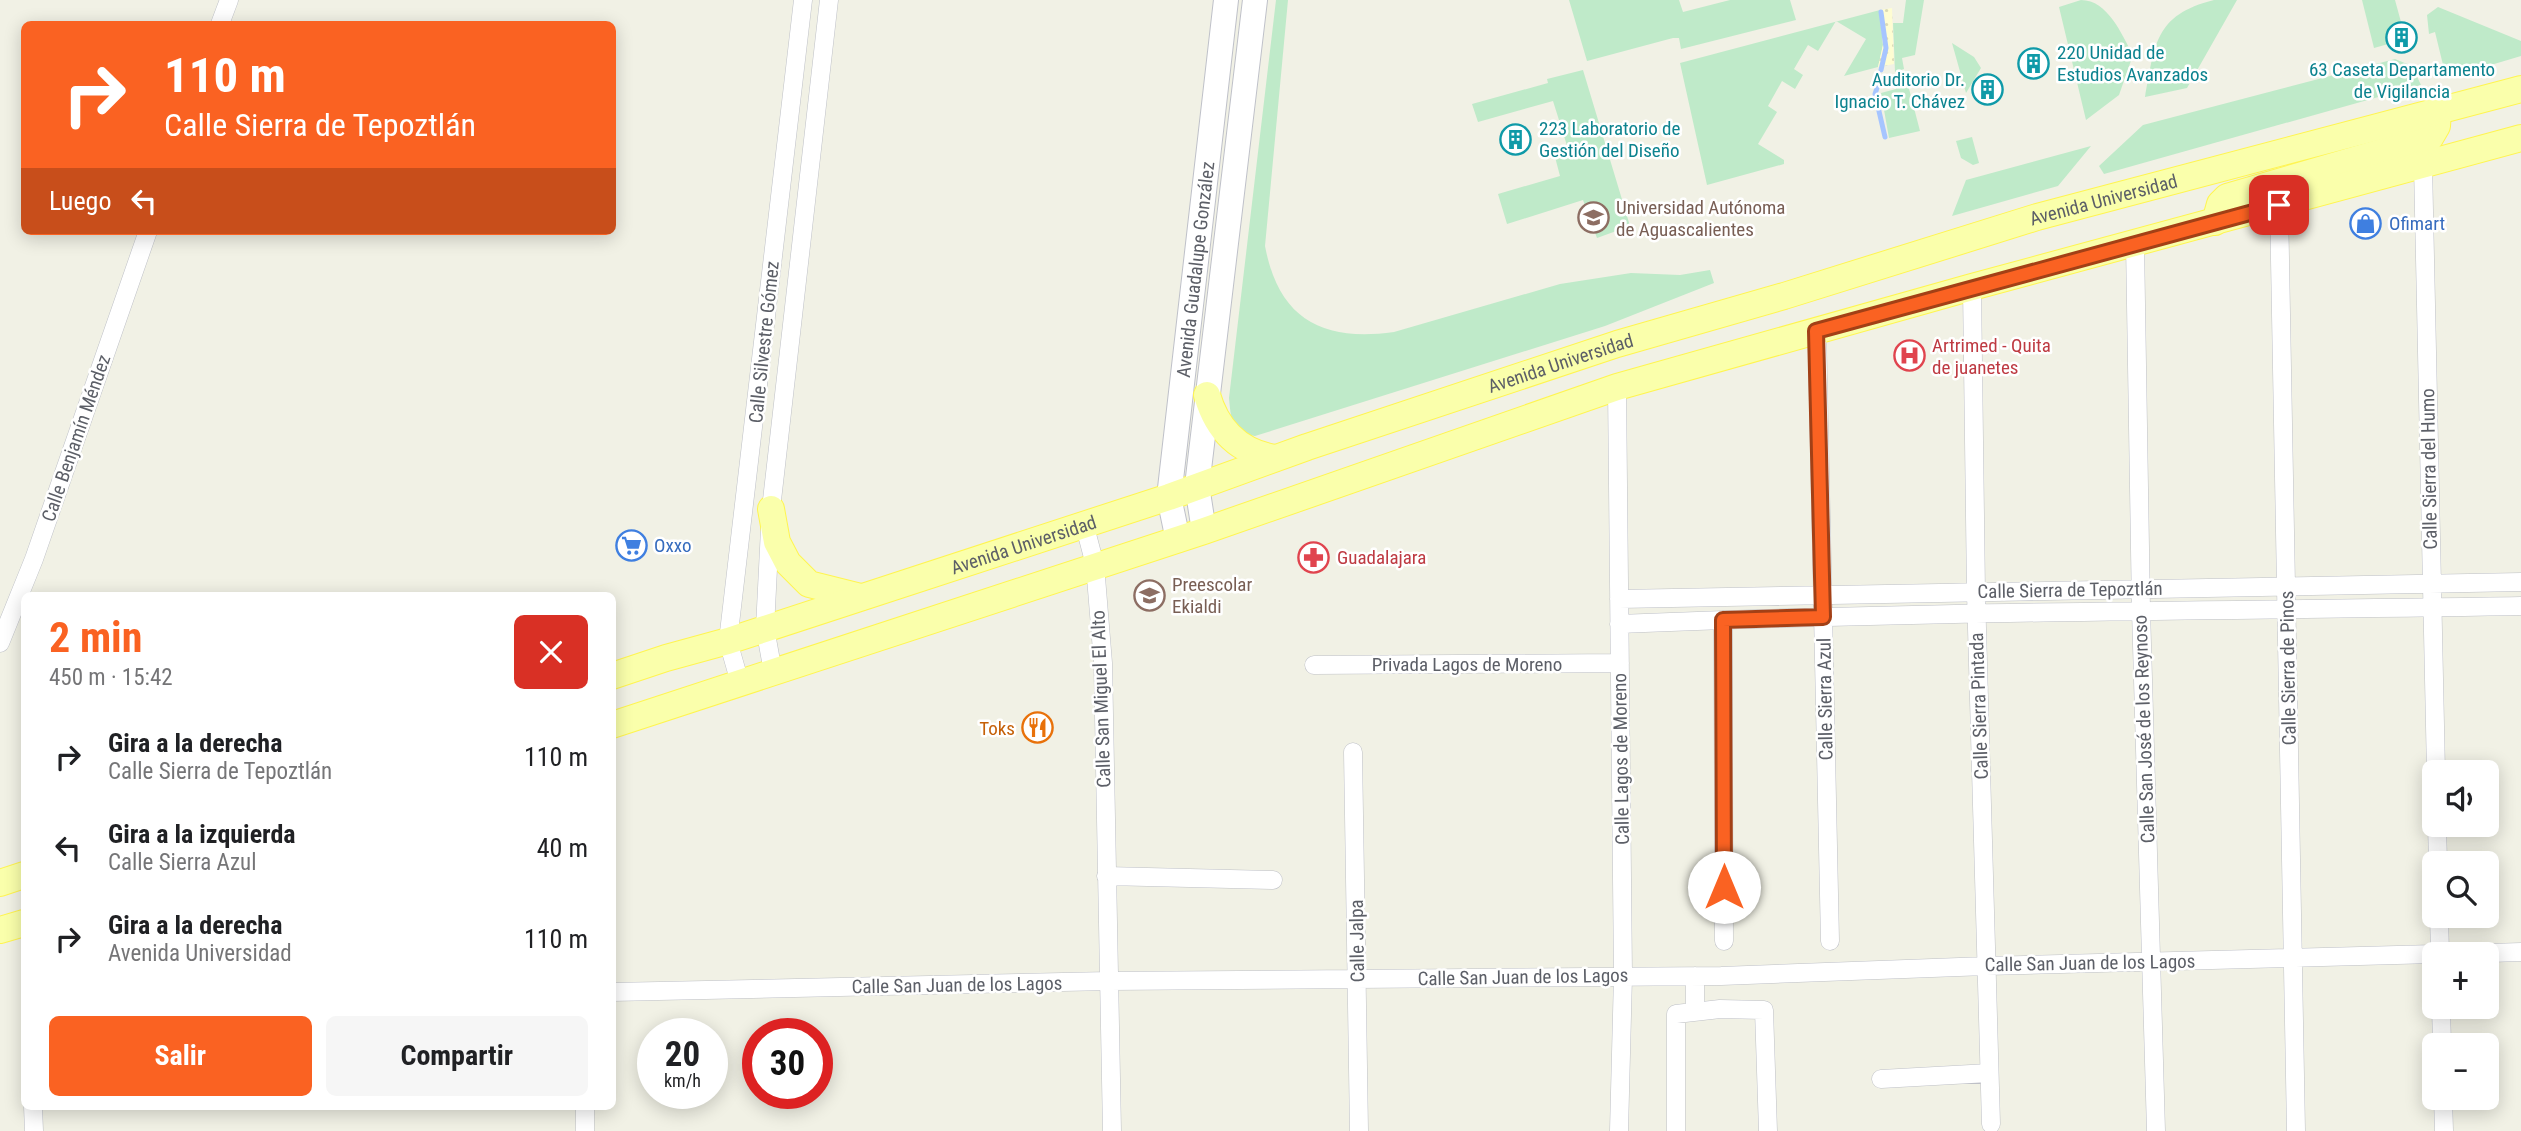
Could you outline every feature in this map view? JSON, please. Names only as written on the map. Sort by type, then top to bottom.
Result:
[{"type":"main road","name":"Avenida Guadalupe González","points":[[1178,540],[1169,496],[1226,0]]},
{"type":"main road","name":"Avenida Guadalupe González","points":[[1204,531],[1197,486],[1255,0]]},
{"type":"main road","name":"Avenida Universidad","points":[[616,675],[728,641],[1169,496],[1617,344],[1784,296],[2037,217],[2521,89]]},
{"type":"main road","points":[[2215,222],[2220,204],[2227,197],[2430,138],[2437,126],[2438,111]]},
{"type":"main road","name":"Avenida Universidad","points":[[616,724],[1178,540],[1617,387],[1972,287],[2521,138]]},
{"type":"main road","points":[[1617,387],[1621,367],[1633,355],[1755,317],[1784,296]]},
{"type":"main road","points":[[1191,307],[1217,312]]},
{"type":"main road","points":[[1207,395],[1215,418],[1230,437],[1251,452],[1275,458]]},
{"type":"main road","points":[[771,509],[777,542],[788,563],[809,584],[862,597]]},
{"type":"main road","points":[[0,883],[21,875]]},
{"type":"main road","points":[[0,930],[21,924]]},
{"type":"street","points":[[221,21],[229,0]]},
{"type":"street","name":"Calle Silvestre Gómez","points":[[740,683],[728,641],[803,0]]},
{"type":"street","name":"Calle Silvestre Gómez","points":[[773,672],[765,628],[771,509],[829,0]]},
{"type":"street","name":"Calle Sierra del Humo","points":[[2423,165],[2436,760]]},
{"type":"street","name":"Calle Sierra de Pinos","points":[[2279,205],[2296,1131]]},
{"type":"street","name":"Calle Benjamín Méndez","points":[[0,643],[34,559],[147,235]]},
{"type":"street","name":"Calle San José de los Reynoso","points":[[2135,243],[2141,610],[2156,1131]]},
{"type":"street","name":"Calle Sierra Pintada","points":[[1972,287],[1976,593],[1991,1124]]},
{"type":"street","name":"Calle Sierra Azul","points":[[1816,331],[1830,941]]},
{"type":"street","name":"Calle Lagos de Moreno","points":[[1617,387],[1623,976],[1619,1131]]},
{"type":"street","name":"Calle San Miguel El Alto","points":[[1084,523],[1095,565],[1103,663],[1112,1131]]},
{"type":"street","name":"Calle Sierra de Tepoztlán","points":[[1619,599],[2141,588],[2432,586],[2521,582]]},
{"type":"street","name":"Calle Sierra de Tepoztlán","points":[[1619,624],[2141,610],[2521,606]]},
{"type":"street","points":[[1723,620],[1724,941]]},
{"type":"street","name":"Privada Lagos de Moreno","points":[[1314,665],[1620,663]]},
{"type":"street","name":"Calle Jalpa","points":[[1353,752],[1359,1131]]},
{"type":"street","points":[[1106,876],[1273,880]]},
{"type":"street","points":[[2499,953],[2521,952]]},
{"type":"street","name":"Calle San Juan de los Lagos","points":[[616,992],[1109,981],[1721,976],[2422,954]]},
{"type":"street","points":[[1695,976],[1695,1012]]},
{"type":"street","points":[[1720,1009],[1721,976]]},
{"type":"street","points":[[1676,1131],[1676,1014],[1720,1009],[1764,1010],[1768,1131]]},
{"type":"street","points":[[1881,1079],[1989,1073]]},
{"type":"street","points":[[33,1110],[34,1131]]},
{"type":"street","points":[[585,1110],[585,1131]]},
{"type":"street","points":[[2443,1110],[2444,1131]]},
{"type":"shaded area","points":[[1276,0],[1288,0],[1265,246],[1281,292],[1293,308],[1308,320],[1326,329],[1346,333],[1394,332],[1560,284],[1631,273],[1680,275],[1710,270],[1714,283],[1605,326],[1255,436],[1241,431],[1232,418],[1229,398]]},
{"type":"shaded area","points":[[1569,0],[1679,0],[1683,12],[1730,0],[1790,0],[1796,20],[1681,49],[1679,38],[1673,38],[1587,61]]},
{"type":"shaded area","points":[[1906,0],[1924,0],[1915,55],[1902,58],[1904,69],[1895,72],[1893,23],[1903,23]]},
{"type":"shaded area","points":[[2081,0],[2091,2],[2106,12],[2133,55],[2119,95],[2086,120],[2059,7]]},
{"type":"shaded area","points":[[2214,0],[2237,0],[2187,88],[2145,97],[2155,47],[2168,24],[2194,6]]},
{"type":"shaded area","points":[[2362,0],[2395,0],[2404,33],[2398,35],[2399,41],[2374,48]]},
{"type":"shaded area","points":[[2438,7],[2521,41],[2521,56],[2454,76],[2445,73],[2435,32],[2429,34],[2427,15]]},
{"type":"shaded area","points":[[1880,10],[1883,45],[1878,67],[1844,76],[1866,39],[1837,21]]},
{"type":"shaded area","points":[[1836,22],[1818,51],[1808,45],[1794,69],[1803,75],[1795,89],[1782,81],[1768,106],[1777,112],[1758,144],[1784,160],[1784,164],[1707,185],[1680,63]]},
{"type":"shaded area","points":[[1952,43],[1974,57],[1981,68],[1966,93]]},
{"type":"shaded area","points":[[2395,59],[2412,66],[2421,85],[2104,174],[2099,166],[2143,125]]},
{"type":"shaded area","points":[[1583,70],[1630,226],[1597,238],[1583,200],[1507,224],[1498,194],[1560,176],[1555,157],[1569,152],[1553,101],[1478,122],[1472,104],[1548,83],[1547,79]]},
{"type":"shaded area","points":[[1907,81],[1920,131],[1889,138],[1881,93],[1896,89],[1895,84]]},
{"type":"shaded area","points":[[1972,137],[1979,163],[1973,165],[1961,158],[1956,141]]},
{"type":"shaded area","points":[[2091,146],[2058,186],[1952,216],[1966,180]]},
{"type":"sand","points":[[1892,8],[1894,64],[1878,67],[1883,45],[1880,10]]},
{"type":"waterway","points":[[1881,12],[1886,48],[1881,70]]},
{"type":"waterway","points":[[1877,88],[1875,94],[1885,137]]},
{"type":"place","name":"63 Caseta Departamento de Vigilancia","points":[[2402,38]]},
{"type":"place","name":"220 Unidad de Estudios Avanzados","points":[[2034,63]]},
{"type":"place","name":"Auditorio Dr. Ignacio T. Chávez","points":[[1988,90]]},
{"type":"place","name":"223 Laboratorio de Gestión del Diseño","points":[[1516,139]]},
{"type":"place","name":"Universidad Autónoma de Aguascalientes","points":[[1593,218]]},
{"type":"place","name":"Ofimart","points":[[2366,223]]},
{"type":"place","name":"Artrimed - Quita de juanetes","points":[[1909,356]]},
{"type":"place","name":"Oxxo","points":[[631,545]]},
{"type":"place","name":"Guadalajara","points":[[1314,557]]},
{"type":"place","name":"Preescolar Ekialdi","points":[[1149,595]]},
{"type":"place","name":"Toks","points":[[1038,728]]},
{"type":"route","points":[[1724,887],[1723,620],[1823,617],[1816,331],[2279,205]]}]
